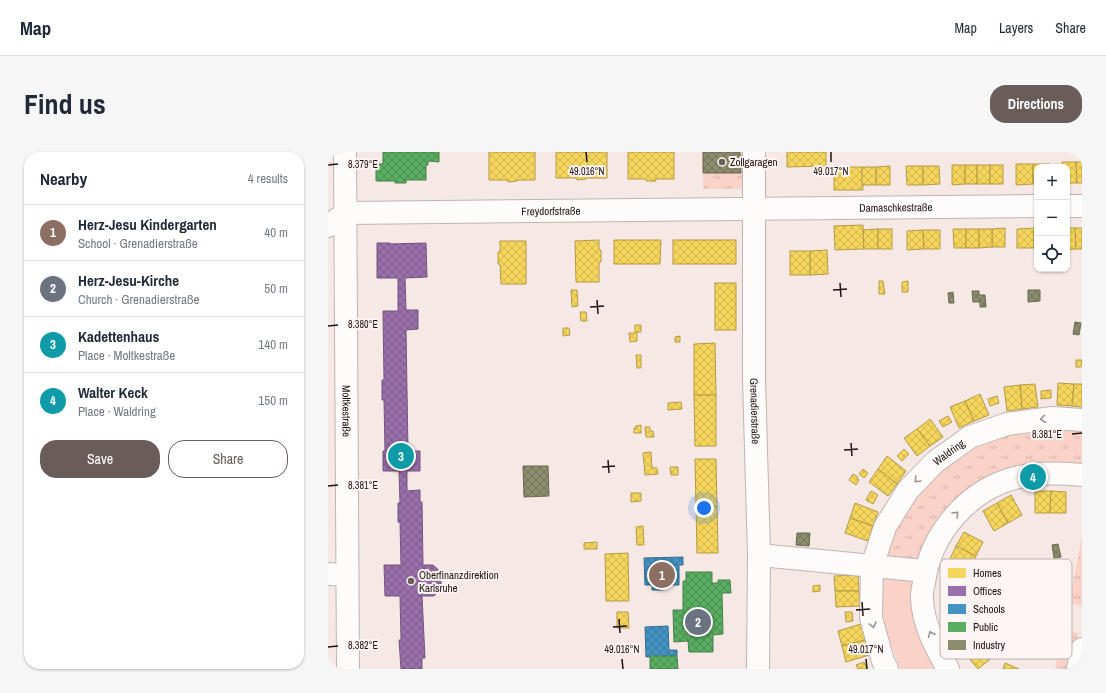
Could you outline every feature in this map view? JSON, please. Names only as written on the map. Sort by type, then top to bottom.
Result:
[{"type":"street","name":"Moltkestraße","points":[[345,152],[346,213],[338,574],[348,669]]},
{"type":"street","name":"Grenadierstraße","points":[[754,152],[754,372],[759,555],[758,669]]},
{"type":"street","name":"Damaschkestraße","points":[[755,209],[1034,206]]},
{"type":"street","points":[[1070,206],[1082,206]]},
{"type":"street","name":"Freydorfstraße","points":[[346,213],[755,209]]},
{"type":"street","points":[[328,226],[346,213]]},
{"type":"street","name":"Waldring","points":[[887,669],[883,660],[872,618],[872,566],[885,527],[908,490],[935,462],[970,437],[1007,424],[1052,418],[1082,420]]},
{"type":"street","points":[[940,654],[926,622],[922,598],[925,570],[937,540],[956,514],[988,488],[1019,476],[1057,472],[1082,475]]},
{"type":"street","points":[[759,555],[925,570]]},
{"type":"street","points":[[1078,669],[1082,649]]},
{"type":"street","points":[[943,659],[948,669]]},
{"type":"green space","points":[[740,152],[746,152],[746,189],[703,189],[703,173],[740,173]]},
{"type":"green space","points":[[1050,427],[1082,431],[1082,467],[1008,471],[920,563],[880,561],[893,528],[916,495],[941,468],[976,444],[1013,432]]},
{"type":"green space","points":[[1082,536],[1082,606],[1072,604],[1072,588]]},
{"type":"green space","points":[[915,572],[940,669],[900,669],[884,625],[881,573]]},
{"type":"green space","points":[[1072,632],[1078,633],[1071,669],[1055,669],[1057,659],[1072,659]]},
{"type":"building: Homes","points":[[489,152],[535,152],[535,180],[517,180],[508,182],[508,180],[489,180]]},
{"type":"building: Homes","points":[[556,152],[607,152],[607,178],[586,178],[577,180],[577,178],[556,178]]},
{"type":"building: Homes","points":[[628,152],[674,152],[674,179],[655,179],[656,181],[646,181],[646,179],[628,179]]},
{"type":"building: Homes","points":[[787,152],[826,152],[826,166],[787,167]]},
{"type":"building: Homes","points":[[1062,162],[1076,162],[1077,183],[1070,183],[1070,164],[1062,164]]},
{"type":"building: Homes","points":[[1076,162],[1082,162],[1082,183],[1077,183]]},
{"type":"building: Homes","points":[[1016,164],[1033,164],[1033,184],[1016,185]]},
{"type":"building: Homes","points":[[1033,164],[1034,164],[1034,184]]},
{"type":"building: Homes","points":[[952,165],[965,165],[965,184],[952,185]]},
{"type":"building: Homes","points":[[965,165],[977,165],[977,184],[965,184]]},
{"type":"building: Homes","points":[[977,165],[990,165],[990,184],[977,184]]},
{"type":"building: Homes","points":[[990,165],[1003,165],[1003,184],[990,184]]},
{"type":"building: Homes","points":[[890,166],[890,185],[876,185],[876,167]]},
{"type":"building: Homes","points":[[906,166],[923,166],[923,185],[907,185]]},
{"type":"building: Homes","points":[[923,166],[939,166],[940,184],[923,185]]},
{"type":"building: Homes","points":[[834,167],[862,167],[863,190],[834,190]]},
{"type":"building: Homes","points":[[862,167],[876,167],[876,185],[862,185]]},
{"type":"building: Homes","points":[[863,225],[864,249],[835,250],[834,226]]},
{"type":"building: Homes","points":[[1005,228],[1005,247],[992,247],[992,229]]},
{"type":"building: Homes","points":[[1034,228],[1034,248],[1017,248],[1017,229]]},
{"type":"building: Homes","points":[[1070,228],[1075,228],[1076,249],[1070,250]]},
{"type":"building: Homes","points":[[1075,228],[1082,228],[1082,249],[1076,249]]},
{"type":"building: Homes","points":[[878,229],[878,249],[864,249],[863,230]]},
{"type":"building: Homes","points":[[878,229],[892,229],[892,249],[878,249]]},
{"type":"building: Homes","points":[[953,229],[966,229],[966,248],[954,248]]},
{"type":"building: Homes","points":[[966,229],[979,229],[979,248],[966,248]]},
{"type":"building: Homes","points":[[979,229],[992,229],[992,247],[979,248]]},
{"type":"building: Homes","points":[[923,230],[924,249],[907,250],[907,231]]},
{"type":"building: Homes","points":[[923,230],[940,230],[940,249],[924,249]]},
{"type":"building: Homes","points":[[599,240],[601,262],[599,262],[599,282],[576,282],[575,241]]},
{"type":"building: Homes","points":[[614,240],[661,240],[660,264],[614,264]]},
{"type":"building: Homes","points":[[673,240],[736,240],[736,264],[673,264]]},
{"type":"building: Homes","points":[[500,241],[526,241],[526,284],[501,284],[500,264],[498,264]]},
{"type":"building: Homes","points":[[827,250],[828,274],[810,275],[810,251]]},
{"type":"building: Homes","points":[[790,251],[810,251],[810,275],[790,275]]},
{"type":"building: Homes","points":[[879,281],[883,281],[885,294],[879,294]]},
{"type":"building: Homes","points":[[908,281],[908,292],[902,292],[902,282]]},
{"type":"building: Homes","points":[[715,283],[736,283],[736,330],[715,330]]},
{"type":"building: Homes","points":[[571,290],[577,290],[578,306],[572,307]]},
{"type":"building: Homes","points":[[580,312],[586,312],[587,321],[581,321]]},
{"type":"building: Homes","points":[[635,325],[641,325],[641,332],[637,332],[637,341],[630,342],[629,333],[635,333]]},
{"type":"building: Homes","points":[[563,328],[569,328],[570,335],[563,336]]},
{"type":"building: Homes","points":[[680,336],[680,342],[675,342],[675,337]]},
{"type":"building: Homes","points":[[715,343],[716,395],[694,395],[694,344]]},
{"type":"building: Homes","points":[[636,355],[641,355],[641,368],[637,368]]},
{"type":"building: Homes","points":[[1076,360],[1082,360],[1081,367],[1076,367]]},
{"type":"building: Homes","points":[[1058,383],[1074,384],[1072,406],[1057,405]]},
{"type":"building: Homes","points":[[1035,384],[1038,407],[1022,409],[1020,385]]},
{"type":"building: Homes","points":[[1074,384],[1082,384],[1082,407],[1072,406]]},
{"type":"building: Homes","points":[[1020,385],[1022,409],[1007,411],[1004,387]]},
{"type":"building: Homes","points":[[1051,390],[1051,398],[1041,399],[1041,391]]},
{"type":"building: Homes","points":[[980,394],[989,415],[974,421],[965,401]]},
{"type":"building: Homes","points":[[694,395],[716,395],[716,446],[695,446]]},
{"type":"building: Homes","points":[[997,396],[999,403],[990,406],[988,399]]},
{"type":"building: Homes","points":[[965,401],[974,421],[959,428],[950,407]]},
{"type":"building: Homes","points":[[681,402],[682,409],[668,410],[668,403]]},
{"type":"building: Homes","points":[[948,416],[952,422],[943,427],[939,421]]},
{"type":"building: Homes","points":[[930,419],[943,437],[930,446],[917,429]]},
{"type":"building: Homes","points":[[641,425],[641,433],[634,433],[634,428]]},
{"type":"building: Homes","points":[[645,427],[650,427],[650,431],[653,431],[654,437],[646,437]]},
{"type":"building: Homes","points":[[917,429],[930,446],[917,456],[904,438]]},
{"type":"building: Homes","points":[[904,449],[909,454],[902,461],[897,456]]},
{"type":"building: Homes","points":[[651,452],[652,468],[657,468],[658,474],[645,475],[643,453]]},
{"type":"building: Homes","points":[[887,456],[906,471],[897,484],[878,469]]},
{"type":"building: Homes","points":[[695,459],[716,459],[717,506],[696,506]]},
{"type":"building: Homes","points":[[670,467],[678,467],[678,475],[671,475]]},
{"type":"building: Homes","points":[[863,469],[868,473],[864,478],[859,474]]},
{"type":"building: Homes","points":[[878,469],[897,484],[888,496],[869,482]]},
{"type":"building: Homes","points":[[853,474],[858,477],[857,479],[859,480],[856,485],[849,480]]},
{"type":"building: Homes","points":[[871,491],[878,495],[873,504],[866,500]]},
{"type":"building: Homes","points":[[1035,491],[1051,491],[1050,513],[1035,513]]},
{"type":"building: Homes","points":[[1051,491],[1066,492],[1066,513],[1050,513]]},
{"type":"building: Homes","points":[[631,493],[641,493],[641,501],[631,502]]},
{"type":"building: Homes","points":[[1011,495],[1022,515],[1008,523],[997,503]]},
{"type":"building: Homes","points":[[855,503],[878,512],[873,526],[850,518]]},
{"type":"building: Homes","points":[[997,503],[1008,523],[994,531],[983,511]]},
{"type":"building: Homes","points":[[696,506],[717,506],[718,553],[697,553]]},
{"type":"building: Homes","points":[[850,518],[873,526],[868,541],[845,533]]},
{"type":"building: Homes","points":[[643,526],[644,545],[637,545],[636,527]]},
{"type":"building: Homes","points":[[964,532],[983,542],[976,556],[956,546]]},
{"type":"building: Homes","points":[[597,542],[597,549],[584,549],[584,543]]},
{"type":"building: Homes","points":[[956,546],[976,556],[975,559],[950,559]]},
{"type":"building: Homes","points":[[628,553],[629,601],[606,601],[605,554]]},
{"type":"building: Homes","points":[[858,575],[859,591],[835,591],[834,576]]},
{"type":"building: Homes","points":[[820,585],[820,591],[813,592],[813,586]]},
{"type":"building: Homes","points":[[835,591],[859,591],[860,606],[836,607]]},
{"type":"building: Homes","points":[[617,612],[628,612],[629,628],[617,628]]},
{"type":"building: Homes","points":[[845,612],[852,612],[853,621],[846,622]]},
{"type":"building: Homes","points":[[861,624],[865,640],[842,646],[838,631]]},
{"type":"building: Homes","points":[[865,640],[869,655],[846,662],[842,646]]},
{"type":"building: Homes","points":[[970,659],[990,659],[978,669]]},
{"type":"building: Homes","points":[[864,662],[867,669],[858,669],[856,665]]},
{"type":"building: Homes","points":[[1005,663],[1019,669],[1003,669]]},
{"type":"building: Offices","points":[[377,243],[426,243],[427,277],[405,278],[406,310],[418,310],[418,329],[406,330],[408,451],[420,451],[420,471],[407,471],[407,491],[420,490],[420,502],[422,502],[423,565],[433,565],[441,572],[441,588],[434,596],[422,596],[425,658],[422,658],[422,669],[401,669],[399,640],[401,640],[400,596],[385,596],[384,565],[401,565],[400,522],[398,522],[398,503],[400,503],[399,471],[383,471],[383,451],[385,451],[384,400],[382,400],[382,380],[384,380],[383,311],[398,311],[398,278],[377,278]]},
{"type":"building: Schools","points":[[683,557],[683,565],[679,565],[679,585],[663,585],[663,590],[652,590],[652,585],[645,585],[644,558]]},
{"type":"building: Schools","points":[[668,626],[669,650],[677,650],[677,656],[646,657],[645,627]]},
{"type":"building: Public","points":[[383,152],[439,152],[439,162],[428,161],[428,165],[426,165],[426,180],[406,180],[406,183],[395,183],[395,181],[376,181],[376,164],[383,164]]},
{"type":"building: Public","points":[[686,572],[712,572],[712,583],[718,583],[718,580],[730,580],[731,593],[722,593],[723,634],[713,635],[713,652],[689,652],[688,641],[674,642],[673,610],[683,610],[683,581],[686,581]]},
{"type":"building: Public","points":[[650,656],[677,656],[678,669],[650,669]]},
{"type":"building: Industry","name":"Zollgaragen","points":[[703,152],[740,152],[741,173],[703,173]]},
{"type":"building: Industry","points":[[1028,290],[1040,290],[1040,301],[1028,302]]},
{"type":"building: Industry","points":[[972,291],[979,291],[979,295],[985,295],[986,307],[980,307],[980,302],[973,302]]},
{"type":"building: Industry","points":[[953,292],[954,303],[949,303],[948,293]]},
{"type":"building: Industry","points":[[1075,322],[1081,323],[1079,335],[1073,334]]},
{"type":"building: Industry","points":[[523,466],[548,466],[549,496],[524,497]]},
{"type":"building: Industry","points":[[797,533],[810,533],[809,546],[796,545]]},
{"type":"building: Industry","points":[[1058,544],[1061,557],[1054,558],[1052,545]]},
{"type":"place","name":"Zollgaragen","points":[[722,162]]},
{"type":"place","name":"Kadettenhaus","points":[[401,456]]},
{"type":"place","name":"Walter Keck","points":[[1033,477]]},
{"type":"place","name":"Herz-Jesu Kindergarten","points":[[662,575]]},
{"type":"place","name":"Oberfinanzdirektion Karlsruhe","points":[[411,581]]},
{"type":"place","name":"Herz-Jesu-Kirche","points":[[698,622]]}]
